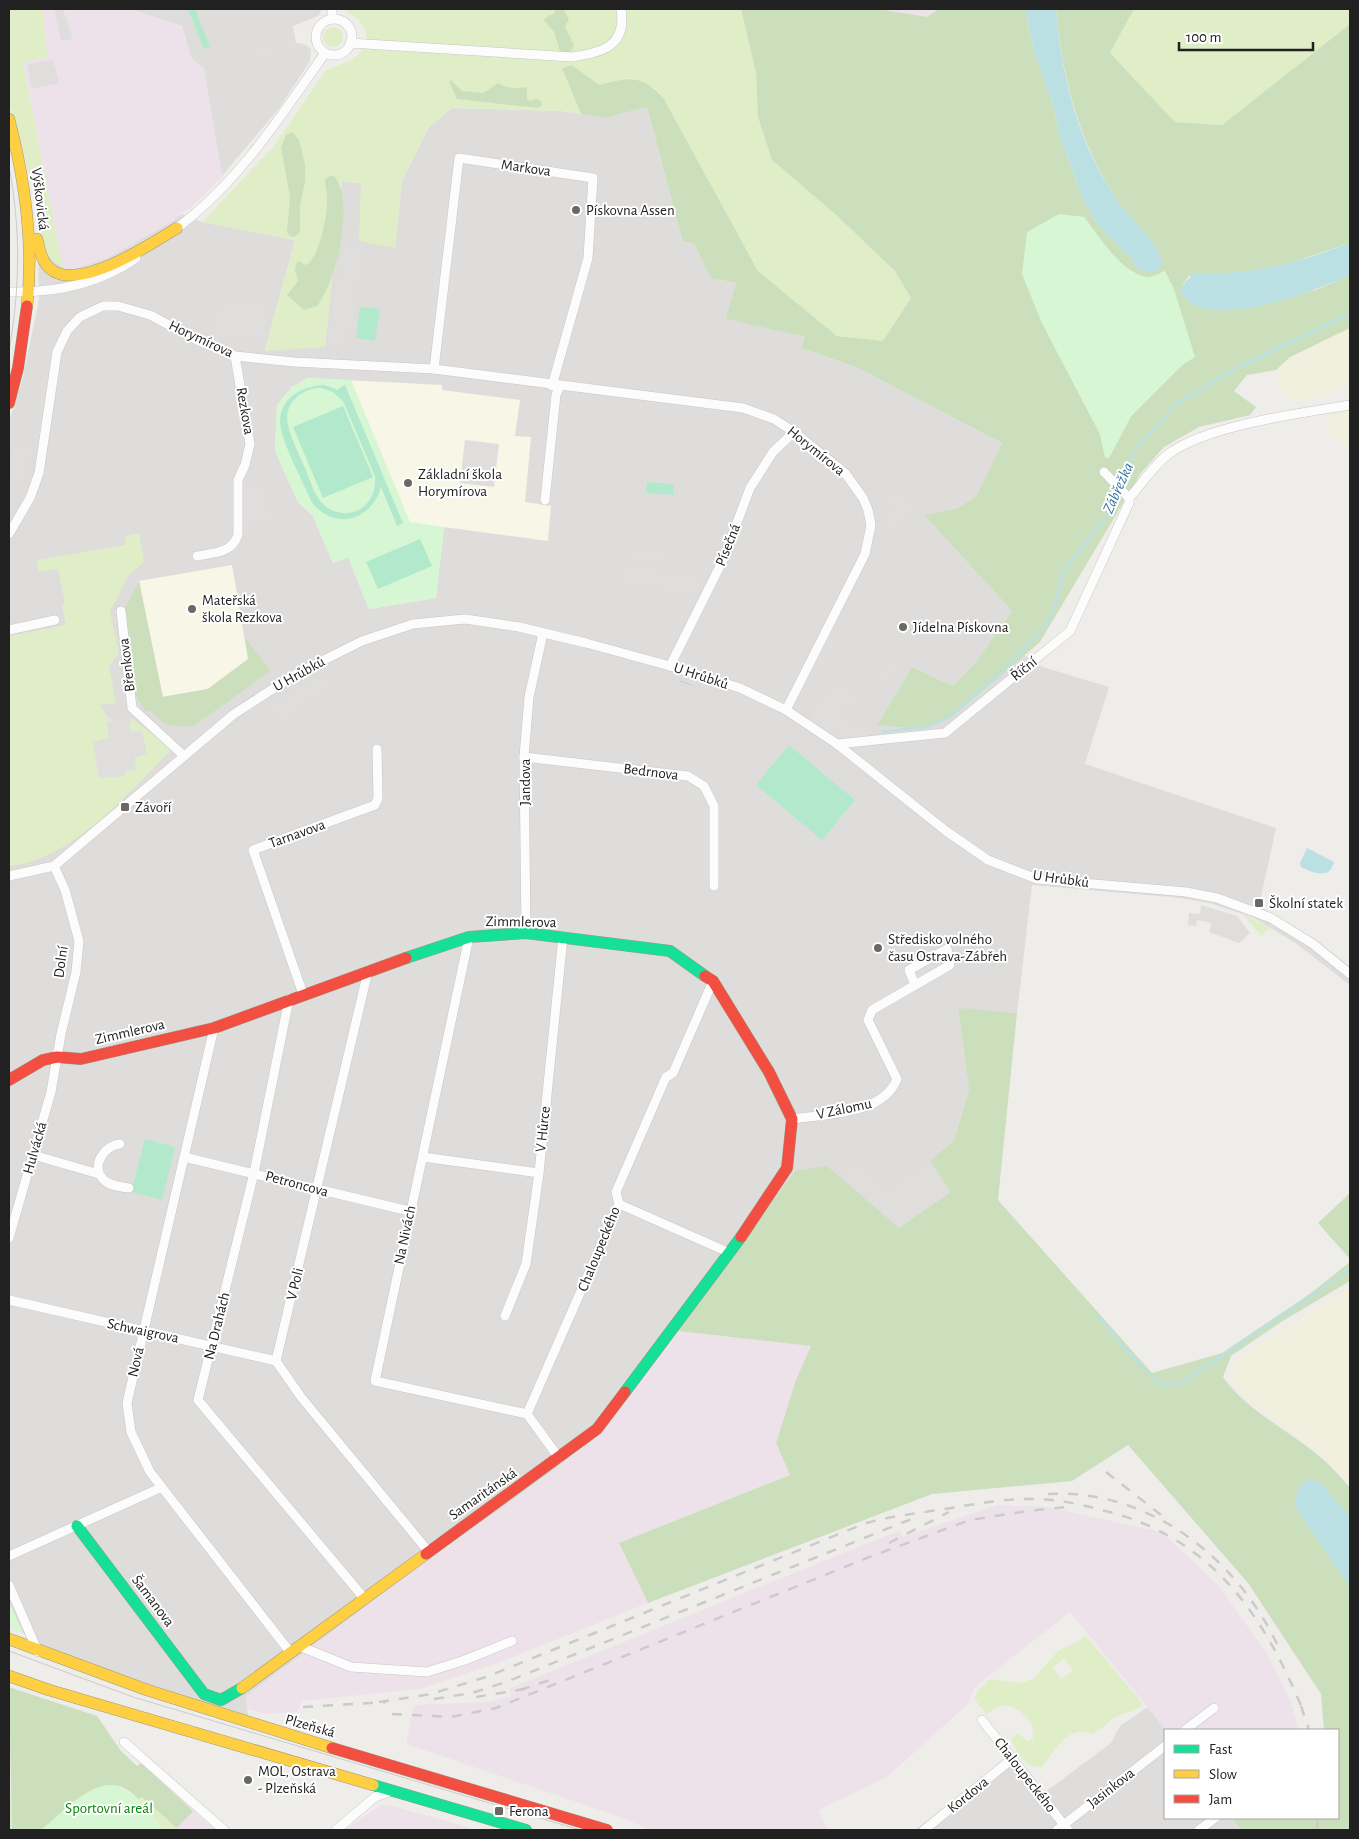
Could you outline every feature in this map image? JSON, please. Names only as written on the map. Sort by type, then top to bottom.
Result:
[{"type":"street","points":[[332,9],[332,19]]},
{"type":"street","points":[[350,43],[572,57],[598,53],[609,48],[620,34],[621,9]]},
{"type":"street","points":[[332,19],[343,22],[348,26],[352,37],[350,43],[343,52],[337,54],[325,52],[318,45],[316,34],[322,24],[332,19]]},
{"type":"street","points":[[9,292],[30,292],[68,287],[101,278],[129,263],[177,228],[223,186],[258,147],[288,108],[325,52]]},
{"type":"street","name":"Výškovická","points":[[9,119],[26,194],[30,242],[30,292],[20,356],[9,403]]},
{"type":"street","name":"Markova","points":[[434,370],[459,158],[593,178],[588,258],[556,386]]},
{"type":"street","points":[[26,194],[40,257],[49,270],[64,277],[76,276],[111,264],[177,228]]},
{"type":"street","name":"Horymírova","points":[[9,534],[30,498],[39,473],[57,352],[67,331],[80,317],[103,306],[132,309],[150,315],[197,340],[235,356],[294,362],[434,370],[743,408],[774,419],[794,432],[845,472],[863,498],[871,524],[865,554],[786,710]]},
{"type":"street","name":"Rezkova","points":[[198,556],[225,550],[235,542],[238,535],[238,480],[245,465],[250,444],[235,356]]},
{"type":"street","points":[[545,500],[556,386]]},
{"type":"street","points":[[1104,472],[1127,496],[1170,453],[1204,436],[1285,416],[1350,405]]},
{"type":"street","name":"Písečná","points":[[670,666],[723,560],[750,488],[773,452],[794,432]]},
{"type":"street","name":"Říční","points":[[838,744],[945,734],[1070,631],[1129,503],[1127,496]]},
{"type":"street","name":"Břenkova","points":[[121,611],[132,708],[184,755]]},
{"type":"street","name":"U Hrůbků","points":[[54,866],[234,714],[296,674],[362,641],[413,624],[465,619],[519,627],[544,633],[670,666],[740,688],[786,710],[838,744],[946,831],[988,860],[1037,879],[1186,892],[1217,898],[1271,918],[1313,944],[1350,974]]},
{"type":"street","points":[[9,630],[55,620]]},
{"type":"street","name":"Jandova","points":[[526,933],[524,757],[529,697],[544,633]]},
{"type":"street","name":"Tarnavova","points":[[303,994],[254,850],[375,805],[378,798],[377,749]]},
{"type":"street","name":"Bedrnova","points":[[524,757],[688,776],[704,786],[714,806],[714,886]]},
{"type":"street","points":[[9,876],[54,866]]},
{"type":"street","name":"Dolní","points":[[54,866],[65,890],[79,941],[76,972],[57,1057]]},
{"type":"street","name":"Zimmlerova","points":[[57,1057],[81,1059],[214,1028],[368,970],[469,937],[526,933],[670,951],[713,981],[769,1072],[792,1119]]},
{"type":"street","name":"Na Nivách","points":[[469,937],[423,1157],[409,1211],[375,1381],[527,1414]]},
{"type":"street","name":"V Hůrce","points":[[505,1316],[526,1264],[538,1173],[563,937]]},
{"type":"street","name":"V Zálomu","points":[[792,1119],[868,1107],[893,1090],[897,1079],[868,1020],[872,1010],[950,965],[947,949],[909,970],[915,985]]},
{"type":"street","name":"V Poli","points":[[276,1361],[318,1190],[368,970]]},
{"type":"street","name":"Chaloupeckého","points":[[527,1414],[619,1204],[616,1192],[666,1078],[673,1073],[713,981]]},
{"type":"street","name":"Na Drahách","points":[[289,999],[254,1173],[198,1400],[364,1598]]},
{"type":"street","name":"Nová","points":[[214,1028],[127,1403],[131,1432],[150,1472],[160,1488],[294,1649]]},
{"type":"street","points":[[9,1080],[43,1060],[57,1057]]},
{"type":"street","name":"Hulvácká","points":[[9,1238],[52,1089],[57,1057]]},
{"type":"street","points":[[619,1204],[730,1253],[787,1168],[792,1119]]},
{"type":"street","points":[[120,1144],[111,1144],[103,1150],[99,1174],[103,1180],[110,1184],[129,1188]]},
{"type":"street","points":[[33,1155],[99,1174]]},
{"type":"street","name":"Petroncova","points":[[184,1156],[409,1211]]},
{"type":"street","points":[[423,1157],[538,1173]]},
{"type":"street","name":"Samaritánská","points":[[204,1694],[221,1700],[237,1692],[597,1429],[730,1253]]},
{"type":"street","name":"Schwaigrova","points":[[9,1300],[276,1361]]},
{"type":"street","points":[[276,1361],[301,1397],[428,1552]]},
{"type":"street","points":[[527,1414],[559,1458]]},
{"type":"street","points":[[9,1556],[160,1488]]},
{"type":"street","name":"Šamanova","points":[[78,1526],[204,1694]]},
{"type":"street","points":[[9,1585],[38,1652]]},
{"type":"street","name":"Plzeňská","points":[[9,1639],[38,1652],[210,1712],[510,1799],[607,1830]]},
{"type":"street","points":[[294,1649],[350,1667],[427,1672],[465,1660],[512,1641]]},
{"type":"street","points":[[9,1676],[49,1690],[526,1830]]},
{"type":"street","points":[[1186,1729],[1214,1708]]},
{"type":"street","name":"Chaloupeckého","points":[[982,1720],[1063,1828]]},
{"type":"street","points":[[124,1742],[224,1830]]},
{"type":"street","name":"Jasinkova","points":[[1063,1828],[1164,1747]]},
{"type":"street","name":"Kordova","points":[[924,1830],[1012,1759]]},
{"type":"street","points":[[336,1830],[379,1795],[392,1791]]},
{"type":"street","points":[[1199,1830],[1214,1819]]},
{"type":"shaded area","points":[[42,9],[130,9],[182,26],[191,58],[204,69],[222,176],[196,203],[166,225],[106,259],[68,271],[63,268],[23,62],[48,57]]},
{"type":"shaded area","points":[[54,9],[63,9],[73,39],[61,41]]},
{"type":"shaded area","points":[[130,9],[322,9],[318,16],[293,26],[296,43],[304,44],[311,49],[310,61],[280,107],[222,176],[204,69],[191,58],[182,26]]},
{"type":"shaded area","points":[[878,9],[939,9],[927,17]]},
{"type":"shaded area","points":[[296,41],[297,49],[255,58],[253,50]]},
{"type":"shaded area","points":[[53,59],[59,83],[32,89],[27,65]]},
{"type":"shaded area","points":[[647,107],[683,242],[694,243],[710,278],[736,283],[727,319],[805,337],[801,348],[856,367],[1002,443],[976,496],[958,508],[924,515],[1012,611],[975,663],[953,686],[912,667],[877,725],[951,718],[1024,655],[1043,667],[1109,687],[1085,764],[1276,828],[1259,906],[1318,941],[1350,967],[1350,985],[1294,942],[1252,917],[1209,903],[1180,898],[1032,885],[1017,1013],[958,1009],[969,1089],[954,1140],[930,1161],[928,1208],[899,1228],[678,1331],[600,1433],[550,1473],[246,1696],[248,1716],[155,1688],[40,1648],[23,1633],[9,1627],[9,422],[22,381],[39,300],[38,252],[166,225],[182,214],[202,222],[295,240],[265,350],[325,347],[342,181],[361,183],[362,196],[395,247],[402,181],[429,127],[452,108],[562,111],[605,118]]},
{"type":"shaded area","points":[[455,192],[465,193],[448,339],[437,338],[435,350],[426,349],[444,194],[454,195]]},
{"type":"shaded area","points":[[343,241],[364,244],[348,349],[327,346]]},
{"type":"shaded area","points":[[219,298],[268,303],[262,340],[214,335]]},
{"type":"shaded area","points":[[1350,328],[1350,383],[1323,397],[1298,402],[1283,396],[1277,373],[1280,367],[1290,359],[1325,339]]},
{"type":"shaded area","points":[[47,345],[59,348],[44,441],[33,439]]},
{"type":"shaded area","name":"Základní škola Horymírova","points":[[308,378],[442,385],[442,390],[520,400],[515,436],[531,437],[525,502],[551,506],[548,541],[444,527],[436,598],[369,609],[348,557],[333,563],[313,516],[298,502],[275,451],[277,405],[292,387]]},
{"type":"shaded area","points":[[253,380],[259,421],[247,424],[240,383]]},
{"type":"shaded area","points":[[638,396],[735,407],[732,417],[637,406]]},
{"type":"shaded area","points":[[555,402],[566,404],[553,503],[545,503]]},
{"type":"shaded area","points":[[1350,411],[1350,447],[1332,437],[1327,432],[1326,426],[1329,418],[1334,414]]},
{"type":"shaded area","points":[[465,440],[499,444],[494,487],[460,483]]},
{"type":"shaded area","points":[[17,441],[33,445],[20,486],[9,483],[9,465]]},
{"type":"shaded area","points":[[814,448],[845,473],[838,480],[809,455]]},
{"type":"shaded area","points":[[745,478],[755,481],[746,501],[756,506],[748,528],[737,524],[742,510],[733,507]]},
{"type":"shaded area","points":[[896,485],[915,508],[887,532],[880,522],[894,508],[893,502],[889,506],[885,498]]},
{"type":"shaded area","points":[[266,487],[267,508],[274,508],[275,519],[272,520],[273,525],[249,526],[246,488]]},
{"type":"shaded area","points":[[628,549],[704,558],[701,567],[628,558]]},
{"type":"shaded area","name":"Mateřská škola Rezkova","points":[[232,565],[248,659],[208,689],[162,697],[139,581]]},
{"type":"shaded area","points":[[623,565],[700,575],[697,597],[664,592],[664,589],[620,584]]},
{"type":"shaded area","points":[[526,586],[536,586],[532,613],[522,611]]},
{"type":"shaded area","points":[[825,632],[836,639],[812,687],[800,681]]},
{"type":"shaded area","points":[[887,661],[898,667],[888,685],[872,675],[877,668],[883,669]]},
{"type":"shaded area","points":[[326,673],[330,686],[282,724],[269,706]]},
{"type":"shaded area","points":[[832,680],[858,696],[852,708],[846,705],[842,713],[846,720],[866,730],[857,742],[837,744],[806,724]]},
{"type":"shaded area","points":[[129,719],[131,732],[142,731],[147,754],[135,757],[136,770],[125,771],[126,776],[99,778],[93,742],[109,738],[107,722]]},
{"type":"shaded area","points":[[1201,905],[1237,916],[1250,933],[1239,943],[1209,932],[1212,923],[1197,920],[1196,926],[1188,925],[1189,913],[1200,914]]},
{"type":"shaded area","points":[[857,1160],[888,1190],[930,1161],[950,1192],[899,1228],[841,1177]]},
{"type":"shaded area","points":[[1350,1287],[1350,1484],[1314,1449],[1249,1400],[1233,1383],[1230,1373],[1237,1359]]},
{"type":"shaded area","points":[[678,1331],[812,1346],[796,1380],[776,1443],[790,1475],[619,1543],[648,1603],[503,1661],[420,1689],[302,1701],[297,1712],[267,1714],[247,1709],[246,1696],[425,1562],[550,1473],[600,1433]]},
{"type":"shaded area","name":"Ferona","points":[[998,1505],[1048,1507],[1162,1532],[1218,1585],[1268,1655],[1290,1699],[1299,1729],[1165,1729],[1070,1612],[975,1687],[968,1704],[887,1777],[818,1810],[828,1830],[650,1830],[618,1816],[406,1744],[414,1705],[488,1702],[511,1696],[510,1688],[900,1530],[903,1537]]},
{"type":"shaded area","points":[[1148,1707],[1165,1729],[1164,1819],[1232,1819],[1242,1830],[915,1830],[1014,1754],[1044,1793],[1111,1743],[1120,1726]]},
{"type":"shaded area","points":[[381,1805],[396,1807],[478,1830],[344,1830]]},
{"type":"shaded area","points":[[193,1811],[215,1830],[176,1830],[181,1821]]},
{"type":"green space","points":[[9,9],[42,9],[48,57],[23,63],[63,268],[51,259],[42,246],[38,194],[27,167],[9,102]]},
{"type":"green space","points":[[188,9],[195,9],[210,47],[204,49]]},
{"type":"green space","points":[[343,9],[741,9],[756,73],[758,117],[772,160],[833,212],[895,271],[911,298],[883,341],[837,336],[758,271],[664,99],[655,88],[626,78],[599,85],[572,65],[562,68],[581,114],[562,111],[452,108],[429,127],[402,181],[395,248],[359,241],[361,183],[342,181],[325,347],[265,351],[295,240],[202,222],[274,146],[326,70],[352,60],[359,54],[366,40],[366,30],[358,19]]},
{"type":"green space","points":[[556,9],[563,9],[569,19],[565,27],[574,45],[571,51],[566,53],[560,51],[554,32],[544,20],[553,15]]},
{"type":"green space","points":[[741,9],[878,9],[927,17],[939,9],[1025,9],[1034,51],[1055,111],[1059,134],[1084,201],[1099,226],[1131,258],[1137,268],[1153,244],[1119,203],[1105,180],[1083,133],[1068,86],[1056,9],[1134,9],[1110,53],[1175,122],[1222,125],[1350,24],[1350,243],[1275,268],[1242,274],[1189,276],[1181,287],[1181,293],[1276,301],[1318,289],[1350,275],[1350,328],[1290,357],[1276,370],[1247,375],[1234,391],[1256,407],[1250,415],[1199,427],[1164,447],[1141,473],[1040,642],[951,718],[925,729],[877,725],[912,667],[953,686],[975,663],[1012,611],[924,515],[958,508],[976,496],[1002,443],[856,367],[801,348],[805,337],[726,319],[736,283],[710,278],[694,243],[683,242],[647,107],[605,118],[581,114],[562,68],[572,65],[599,85],[627,79],[642,81],[649,85],[664,99],[758,271],[837,336],[883,341],[911,298],[895,271],[833,212],[772,160],[758,117],[756,73]],"holes":[[[1084,217],[1119,261],[1128,269],[1148,278],[1195,356],[1182,365],[1131,416],[1109,458],[1105,457],[1100,434],[1041,321]]]},
{"type":"green space","points":[[1134,9],[1350,9],[1350,24],[1222,125],[1175,122],[1110,53]]},
{"type":"green space","points":[[333,27],[340,30],[343,37],[340,44],[333,47],[326,44],[323,37],[326,30]]},
{"type":"green space","points":[[451,80],[462,91],[483,93],[498,83],[512,88],[527,87],[527,99],[530,101],[537,99],[541,101],[542,105],[538,108],[457,99],[449,82]]},
{"type":"green space","points":[[292,132],[299,140],[305,164],[305,182],[300,205],[300,232],[296,236],[291,237],[287,232],[290,197],[281,147],[286,135]]},
{"type":"green space","points":[[334,176],[340,188],[343,204],[341,242],[331,280],[324,295],[317,306],[304,310],[287,295],[298,281],[295,270],[296,264],[299,261],[305,265],[310,262],[322,236],[327,206],[325,179]]},
{"type":"green space","points":[[1059,214],[1084,217],[1111,253],[1137,275],[1148,277],[1165,271],[1174,289],[1195,357],[1182,365],[1131,416],[1109,458],[1105,457],[1100,434],[1041,321],[1022,274],[1027,232]]},
{"type":"green space","points":[[360,307],[380,309],[375,341],[356,338]]},
{"type":"green space","points":[[308,378],[351,380],[410,522],[444,527],[436,598],[369,609],[348,557],[333,563],[313,516],[298,502],[275,451],[277,405],[292,387]]},
{"type":"green space","points":[[324,385],[339,390],[339,388],[345,385],[403,523],[397,526],[381,487],[376,499],[369,508],[360,515],[351,518],[340,519],[330,516],[311,501],[286,446],[280,419],[282,410],[291,397],[306,388]],"holes":[[[321,388],[333,392],[343,401],[375,476],[375,485],[369,500],[359,510],[349,513],[333,511],[324,505],[318,497],[293,441],[288,425],[288,410],[300,394]]]},
{"type":"green space","points":[[343,406],[373,477],[323,498],[293,427]]},
{"type":"green space","points":[[647,482],[674,484],[673,495],[646,493]]},
{"type":"green space","points":[[139,533],[144,562],[128,576],[110,612],[119,653],[109,666],[116,703],[100,705],[107,717],[114,721],[107,722],[125,771],[131,718],[172,749],[118,803],[77,838],[33,861],[9,866],[9,636],[66,625],[62,605],[65,604],[58,569],[39,572],[37,560],[125,545],[126,536]]},
{"type":"green space","points":[[420,539],[432,566],[378,589],[366,562]]},
{"type":"green space","points":[[139,581],[163,697],[208,689],[248,659],[245,637],[271,671],[192,727],[167,725],[149,710],[146,712],[135,695],[124,610]]},
{"type":"green space","points":[[789,745],[855,800],[822,840],[756,785]]},
{"type":"green space","points":[[1243,914],[1270,928],[1261,936]]},
{"type":"green space","points":[[958,1008],[1017,1013],[998,1200],[1152,1373],[1222,1353],[1311,1293],[1350,1262],[1350,1281],[1281,1322],[1231,1356],[1223,1377],[1241,1398],[1320,1457],[1350,1488],[1350,1830],[1242,1830],[1232,1819],[1339,1819],[1339,1729],[1324,1729],[1321,1694],[1248,1583],[1128,1445],[1072,1481],[932,1494],[648,1603],[619,1543],[790,1475],[776,1443],[796,1380],[811,1346],[678,1331],[795,1171],[827,1166],[899,1228],[950,1192],[930,1161],[954,1140],[969,1089]]},
{"type":"green space","points":[[145,1139],[175,1147],[162,1200],[131,1192]]},
{"type":"green space","points":[[1350,1193],[1350,1259],[1318,1223]]},
{"type":"green space","points":[[9,1602],[23,1633],[9,1627]]},
{"type":"green space","points":[[1085,1635],[1143,1704],[1114,1718],[1101,1729],[1091,1734],[1083,1732],[1069,1736],[1057,1747],[1042,1767],[1036,1767],[1022,1759],[1011,1739],[1017,1733],[1028,1741],[1033,1739],[1032,1723],[1021,1712],[1010,1706],[1000,1707],[986,1714],[975,1700],[976,1693],[990,1679],[1020,1683],[1033,1679],[1059,1650],[1078,1642]],"holes":[[[1064,1658],[1073,1670],[1061,1679],[1053,1668]]]},
{"type":"green space","points":[[9,1687],[97,1716],[121,1751],[137,1766],[141,1763],[193,1811],[177,1828],[142,1797],[138,1799],[126,1789],[113,1785],[101,1787],[88,1793],[43,1829],[32,1831],[12,1830]]},
{"type":"green space","points":[[9,1763],[12,1830],[9,1830]]},
{"type":"green space","name":"Sportovní areál","points":[[107,1785],[125,1790],[140,1800],[162,1830],[41,1830],[80,1797],[98,1787]]},
{"type":"green space","points":[[142,1796],[177,1828],[176,1830],[162,1830],[138,1799]]},
{"type":"water","points":[[1025,9],[1056,9],[1068,86],[1074,111],[1083,135],[1105,181],[1120,204],[1156,248],[1162,266],[1155,271],[1145,272],[1137,268],[1131,258],[1099,226],[1084,201],[1059,134],[1055,111],[1034,51]]},
{"type":"water","points":[[1350,243],[1350,275],[1288,298],[1237,310],[1214,310],[1194,305],[1181,293],[1181,287],[1194,273],[1235,272],[1273,267],[1311,257]]},
{"type":"water","points":[[1307,848],[1334,862],[1332,868],[1320,874],[1301,867],[1300,863]]},
{"type":"water","points":[[1309,1479],[1319,1482],[1350,1516],[1350,1587],[1294,1505],[1299,1487]]},
{"type":"waterway","name":"Zábřežka","points":[[1119,483],[1136,449],[1176,404],[1239,367],[1350,314]]},
{"type":"waterway","name":"Zábřežka","points":[[883,732],[929,726],[953,714],[998,675],[1047,624],[1055,606],[1063,572],[1108,514],[1116,488]]},
{"type":"waterway","points":[[1097,1316],[1154,1379],[1160,1384],[1172,1385],[1183,1382],[1350,1270]]},
{"type":"tram line","points":[[9,167],[16,213],[18,259],[13,328],[9,351]]},
{"type":"tram line","points":[[680,681],[692,685]]},
{"type":"tram line","points":[[9,1651],[133,1697],[580,1830]]},
{"type":"railway","points":[[1106,1472],[1161,1515]]},
{"type":"railway","points":[[1048,1494],[1086,1495],[1122,1504],[1157,1518],[1188,1537],[1217,1561],[1243,1589],[1264,1620],[1281,1653]]},
{"type":"railway","points":[[379,1702],[431,1694],[486,1677],[866,1523],[886,1518],[992,1502],[1015,1499],[1039,1499],[1084,1505],[1137,1521],[1172,1538],[1202,1558],[1228,1583],[1250,1611],[1270,1642],[1288,1676],[1304,1713]]},
{"type":"railway","points":[[392,1714],[451,1717],[496,1708],[872,1556],[970,1520],[1067,1507]]},
{"type":"railway","points":[[889,1543],[949,1512]]},
{"type":"railway","points":[[434,1699],[472,1693],[506,1682],[914,1518]]},
{"type":"railway","points":[[520,1690],[556,1678]]},
{"type":"railway","points":[[476,1697],[525,1689]]},
{"type":"railway","points":[[303,1707],[386,1702]]},
{"type":"railway","points":[[1301,1706],[1309,1729]]},
{"type":"railway","points":[[1317,1830],[1318,1819]]},
{"type":"traffic: fast","points":[[406,958],[469,937],[526,933],[670,951],[705,976]]},
{"type":"traffic: fast","points":[[625,1392],[741,1237]]},
{"type":"traffic: fast","points":[[77,1526],[204,1694],[221,1700],[242,1688]]},
{"type":"traffic: fast","points":[[373,1785],[526,1830]]},
{"type":"traffic: slow","points":[[9,119],[20,165],[27,212],[29,235],[27,306]]},
{"type":"traffic: slow","points":[[37,239],[44,261],[55,272],[71,275],[89,273],[109,266],[130,256],[177,228]]},
{"type":"traffic: slow","points":[[242,1688],[426,1554]]},
{"type":"traffic: slow","points":[[9,1639],[147,1690],[332,1748]]},
{"type":"traffic: slow","points":[[9,1676],[49,1690],[373,1785]]},
{"type":"traffic: jam","points":[[9,403],[18,368],[27,306]]},
{"type":"traffic: jam","points":[[9,1080],[43,1060],[57,1057],[81,1059],[214,1028],[406,958]]},
{"type":"traffic: jam","points":[[705,976],[713,981],[769,1072],[792,1119],[787,1168],[741,1237]]},
{"type":"traffic: jam","points":[[426,1554],[597,1429],[625,1392]]},
{"type":"traffic: jam","points":[[332,1748],[607,1830]]},
{"type":"place","name":"Pískovna Assen","points":[[576,210]]},
{"type":"place","name":"Základní škola Horymírova","points":[[408,483]]},
{"type":"place","name":"Mateřská škola Rezkova","points":[[192,609]]},
{"type":"place","name":"Jídelna Pískovna","points":[[903,627]]},
{"type":"place","name":"Závoří","points":[[125,807]]},
{"type":"place","name":"Školní statek","points":[[1259,903]]},
{"type":"place","name":"Středisko volného času Ostrava-Zábřeh","points":[[878,948]]},
{"type":"place","name":"MOL, Ostrava - Plzeňská","points":[[248,1780]]},
{"type":"place","name":"Ferona","points":[[499,1811]]}]
